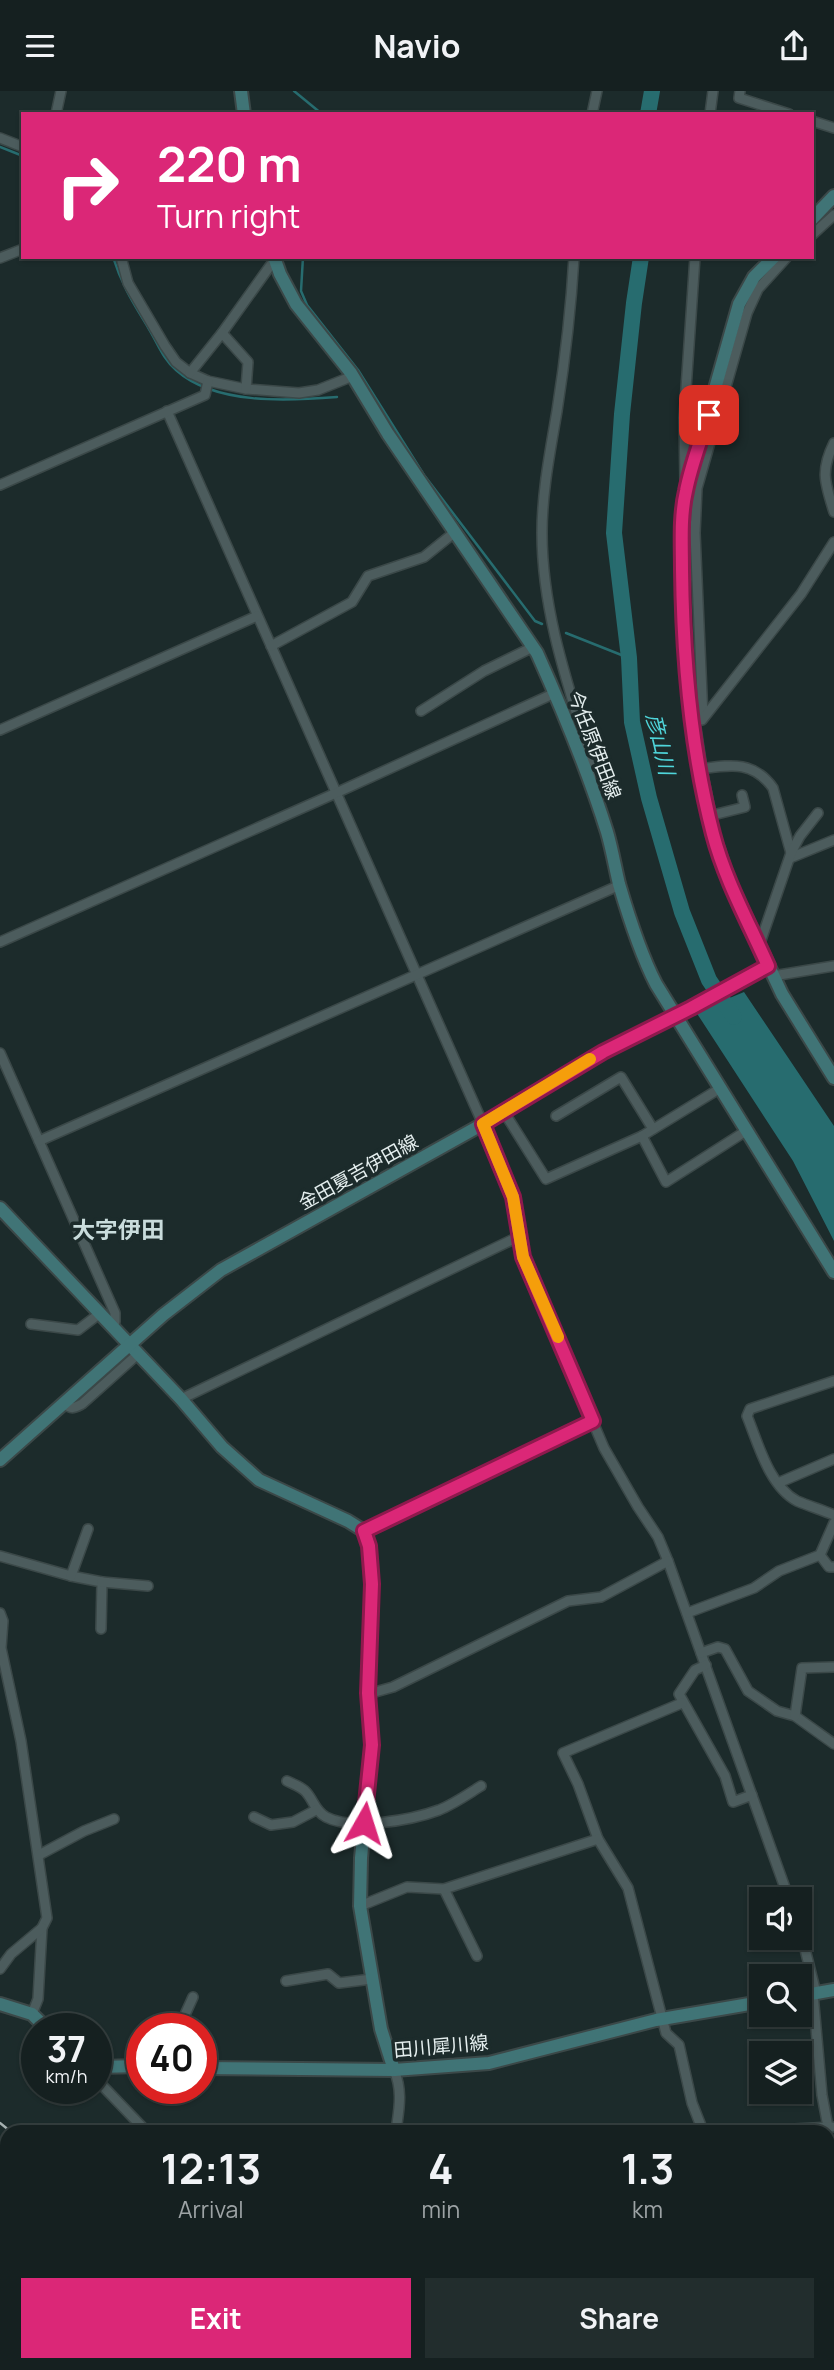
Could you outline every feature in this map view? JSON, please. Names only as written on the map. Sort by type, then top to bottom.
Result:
[{"type":"main road","points":[[241,91],[244,112]]},
{"type":"main road","points":[[814,217],[834,196]]},
{"type":"main road","name":"今任原伊田線","points":[[274,259],[296,304],[353,376],[388,435],[533,647],[555,693],[589,782],[645,962],[719,1089],[834,1272]]},
{"type":"main road","points":[[772,259],[754,277],[739,304],[686,491],[682,523],[683,626],[694,729],[713,834],[729,881],[759,946],[767,971],[834,1079]]},
{"type":"main road","name":"金田夏吉伊田線","points":[[0,1460],[64,1403],[133,1350],[163,1315],[221,1270],[483,1124],[603,1052],[767,971]]},
{"type":"main road","points":[[0,1208],[181,1399],[222,1447],[259,1481],[348,1521],[364,1531],[369,1546],[372,1584],[368,1693],[372,1745],[364,1823],[360,1906],[381,2028],[394,2070]]},
{"type":"main road","points":[[812,1994],[834,1990]]},
{"type":"main road","points":[[0,2004],[29,2013]]},
{"type":"main road","name":"田川犀川線","points":[[217,2067],[394,2070],[489,2063],[663,2019],[749,2004]]},
{"type":"street","points":[[56,112],[61,91]]},
{"type":"street","points":[[592,112],[597,91]]},
{"type":"street","points":[[710,112],[713,91]]},
{"type":"street","points":[[740,91],[739,98],[783,112]]},
{"type":"street","points":[[814,122],[834,128]]},
{"type":"street","points":[[0,138],[21,146]]},
{"type":"street","points":[[814,233],[834,215]]},
{"type":"street","points":[[0,258],[21,250]]},
{"type":"street","points":[[122,259],[128,283],[165,346],[176,362],[190,373],[208,382],[246,389],[299,393],[318,390],[353,376]]},
{"type":"street","points":[[190,373],[222,333],[273,259]]},
{"type":"street","points":[[573,259],[570,321],[543,497],[542,535],[545,586],[559,655],[593,767],[589,782]]},
{"type":"street","points":[[686,491],[684,418],[695,259]]},
{"type":"street","points":[[703,718],[695,533],[697,488],[747,313],[758,289],[785,259]]},
{"type":"street","points":[[222,333],[248,362],[246,389]]},
{"type":"street","points":[[0,485],[205,395],[208,382]]},
{"type":"street","points":[[167,411],[483,1124],[513,1197],[523,1257],[604,1448],[658,1537],[785,1887]]},
{"type":"street","points":[[834,443],[827,456],[824,479],[834,512]]},
{"type":"street","points":[[271,646],[352,602],[368,576],[424,557],[455,532]]},
{"type":"street","points":[[694,729],[801,594],[834,542]]},
{"type":"street","points":[[0,730],[257,616]]},
{"type":"street","points":[[421,711],[484,671],[533,647]]},
{"type":"street","points":[[0,941],[555,693]]},
{"type":"street","points":[[700,769],[735,764],[767,779],[773,788],[791,856]]},
{"type":"street","points":[[709,816],[745,807],[742,795]]},
{"type":"street","points":[[759,946],[791,856],[800,836],[818,813]]},
{"type":"street","points":[[791,856],[834,840]]},
{"type":"street","points":[[39,1141],[620,885]]},
{"type":"street","points":[[767,971],[834,966]]},
{"type":"street","points":[[1,1058],[115,1313],[115,1322],[110,1326]]},
{"type":"street","points":[[556,1116],[621,1077],[653,1129]]},
{"type":"street","points":[[504,1112],[546,1179],[642,1136],[719,1089]]},
{"type":"street","points":[[642,1136],[666,1182],[746,1131]]},
{"type":"street","points":[[181,1399],[518,1237]]},
{"type":"street","points":[[31,1324],[78,1330],[99,1314]]},
{"type":"street","points":[[834,1381],[750,1409],[747,1416],[756,1445],[778,1483],[794,1499],[834,1515]]},
{"type":"street","points":[[364,1531],[593,1421]]},
{"type":"street","points":[[778,1483],[834,1459]]},
{"type":"street","points":[[687,1613],[754,1588],[779,1571],[820,1555],[834,1523]]},
{"type":"street","points":[[71,1576],[89,1529]]},
{"type":"street","points":[[820,1555],[829,1567],[834,1567]]},
{"type":"street","points":[[0,1556],[71,1576],[148,1586]]},
{"type":"street","points":[[368,1693],[393,1687],[568,1601],[601,1597],[668,1561]]},
{"type":"street","points":[[101,1629],[102,1582]]},
{"type":"street","points":[[0,1614],[3,1621],[1,1648],[22,1741],[47,1918],[42,1928],[38,1999],[32,2013]]},
{"type":"street","points":[[701,1653],[718,1647],[725,1649],[748,1691],[777,1711],[795,1716],[834,1744]]},
{"type":"street","points":[[706,1665],[695,1670],[681,1688],[679,1694],[682,1703],[725,1776],[733,1802],[752,1795]]},
{"type":"street","points":[[795,1716],[802,1668],[834,1667]]},
{"type":"street","points":[[682,1703],[563,1753],[578,1784],[598,1839],[628,1888],[666,2033],[679,2045],[692,2103],[701,2125]]},
{"type":"street","points":[[287,1781],[305,1790],[316,1810],[334,1821],[364,1823],[385,1823],[418,1817],[441,1809],[481,1786]]},
{"type":"street","points":[[254,1817],[271,1825],[293,1822],[316,1810]]},
{"type":"street","points":[[39,1855],[84,1831],[114,1819]]},
{"type":"street","points":[[360,1906],[407,1887],[444,1889],[598,1839]]},
{"type":"street","points":[[444,1889],[477,1956]]},
{"type":"street","points":[[0,1969],[11,1954],[42,1928]]},
{"type":"street","points":[[286,1981],[328,1974],[340,1983],[372,1979]]},
{"type":"street","points":[[186,2013],[193,1997]]},
{"type":"street","points":[[812,2017],[822,2095],[830,2125]]},
{"type":"street","points":[[394,2070],[400,2084],[397,2125]]},
{"type":"street","points":[[112,2096],[140,2125]]},
{"type":"water","points":[[744,992],[834,1126],[834,1241],[793,1161],[696,1012]]},
{"type":"waterway","points":[[294,91],[320,112]]},
{"type":"waterway","name":"彦山川","points":[[648,112],[652,91]]},
{"type":"waterway","points":[[0,147],[21,155]]},
{"type":"waterway","points":[[114,259],[129,295],[164,356],[171,366],[192,381],[211,390],[252,398],[337,397]]},
{"type":"waterway","points":[[303,259],[301,291],[307,305],[358,370],[424,475],[535,621],[542,624]]},
{"type":"waterway","name":"彦山川","points":[[641,259],[622,414],[614,533],[629,658],[632,722],[649,798],[682,912],[709,980],[734,1017]]},
{"type":"waterway","points":[[566,633],[629,658]]},
{"type":"slow traffic","points":[[558,1337],[523,1257],[513,1197],[483,1124],[590,1059]]},
{"type":"district","name":"大字伊田","points":[[118,1230]]},
{"type":"route","points":[[364,1823],[372,1745],[368,1693],[372,1584],[369,1546],[364,1531],[593,1421],[523,1257],[513,1197],[483,1124],[603,1052],[768,966],[729,881],[713,834],[690,702],[683,626],[682,523],[686,491],[709,415]]}]
